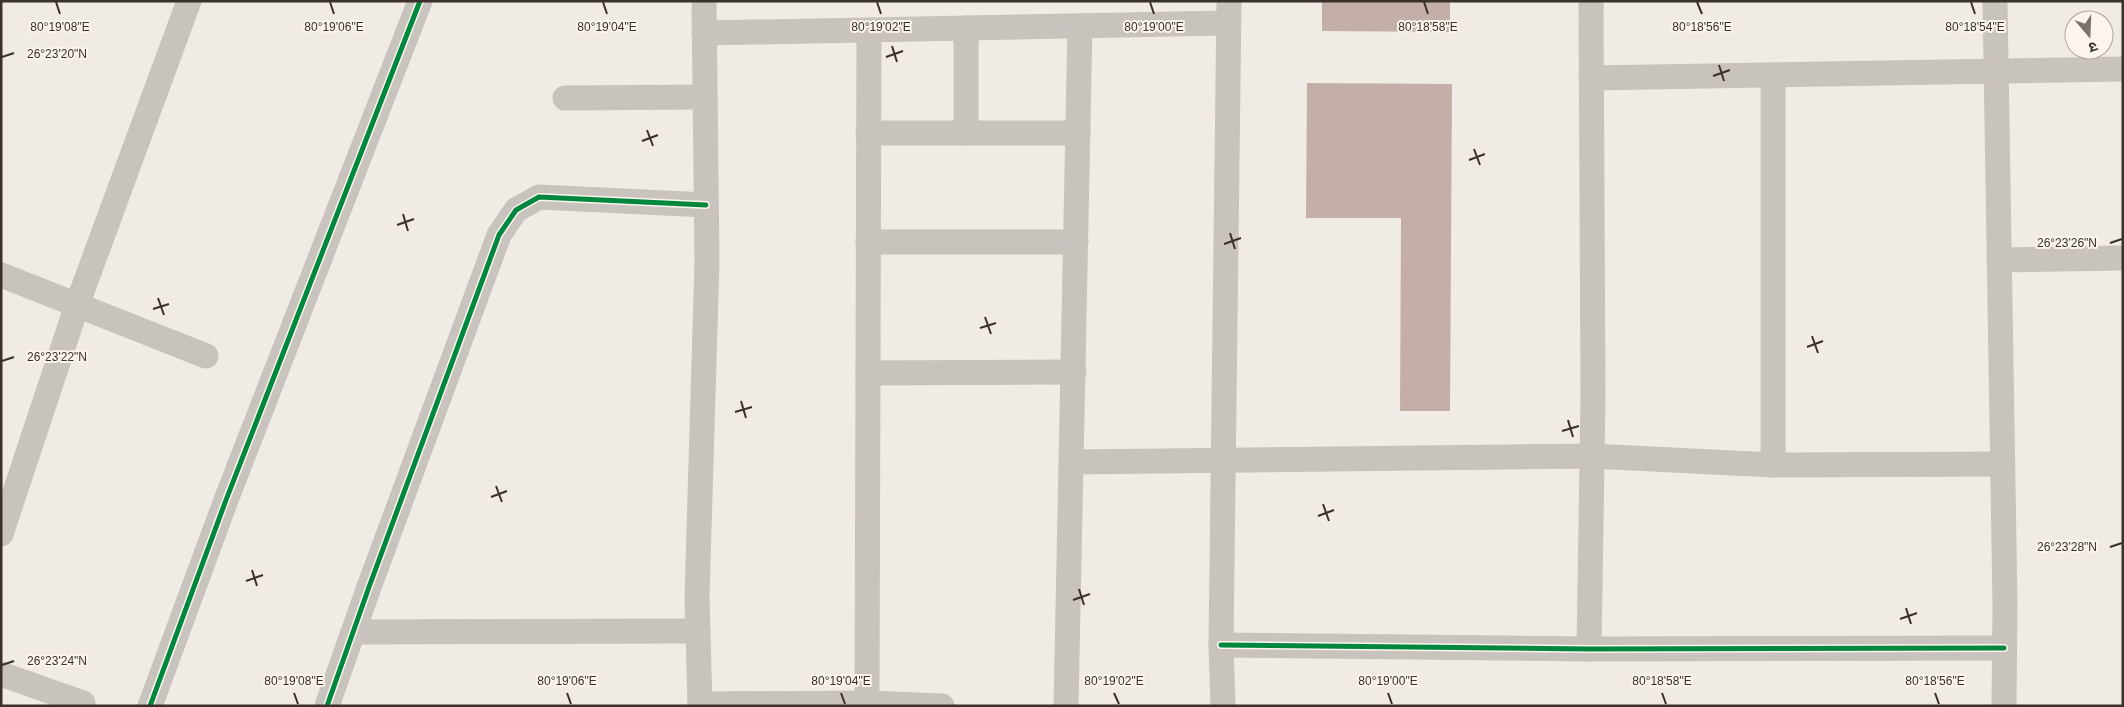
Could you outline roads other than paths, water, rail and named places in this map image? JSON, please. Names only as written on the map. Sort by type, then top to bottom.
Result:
[{"type":"street","points":[[1,534],[76,305],[189,1]]},
{"type":"street","points":[[150,706],[226,500],[420,1]]},
{"type":"street","points":[[704,1],[707,261],[697,597],[700,705],[867,703],[942,706]]},
{"type":"street","points":[[1589,650],[1592,456],[1592,1]]},
{"type":"street","points":[[1995,1],[2004,706]]},
{"type":"street","points":[[704,33],[1080,26],[1228,12],[1221,645],[1222,706]]},
{"type":"street","points":[[1066,706],[1080,26]]},
{"type":"street","points":[[966,28],[966,133]]},
{"type":"street","points":[[867,703],[869,30]]},
{"type":"street","points":[[1591,78],[2123,69]]},
{"type":"street","points":[[1773,75],[1773,465]]},
{"type":"street","points":[[565,98],[704,97]]},
{"type":"street","points":[[868,133],[1078,133]]},
{"type":"street","points":[[327,706],[499,234],[516,210],[539,197],[706,206]]},
{"type":"street","points":[[868,242],[1076,242]]},
{"type":"street","points":[[1999,260],[2123,258]]},
{"type":"street","points":[[1,275],[206,356]]},
{"type":"street","points":[[868,373],[1074,372]]},
{"type":"street","points":[[1072,462],[1592,456],[1773,465],[2002,464]]},
{"type":"street","points":[[353,632],[698,632]]},
{"type":"street","points":[[1221,645],[1589,650],[2004,648]]},
{"type":"street","points":[[1,674],[83,703]]}]
